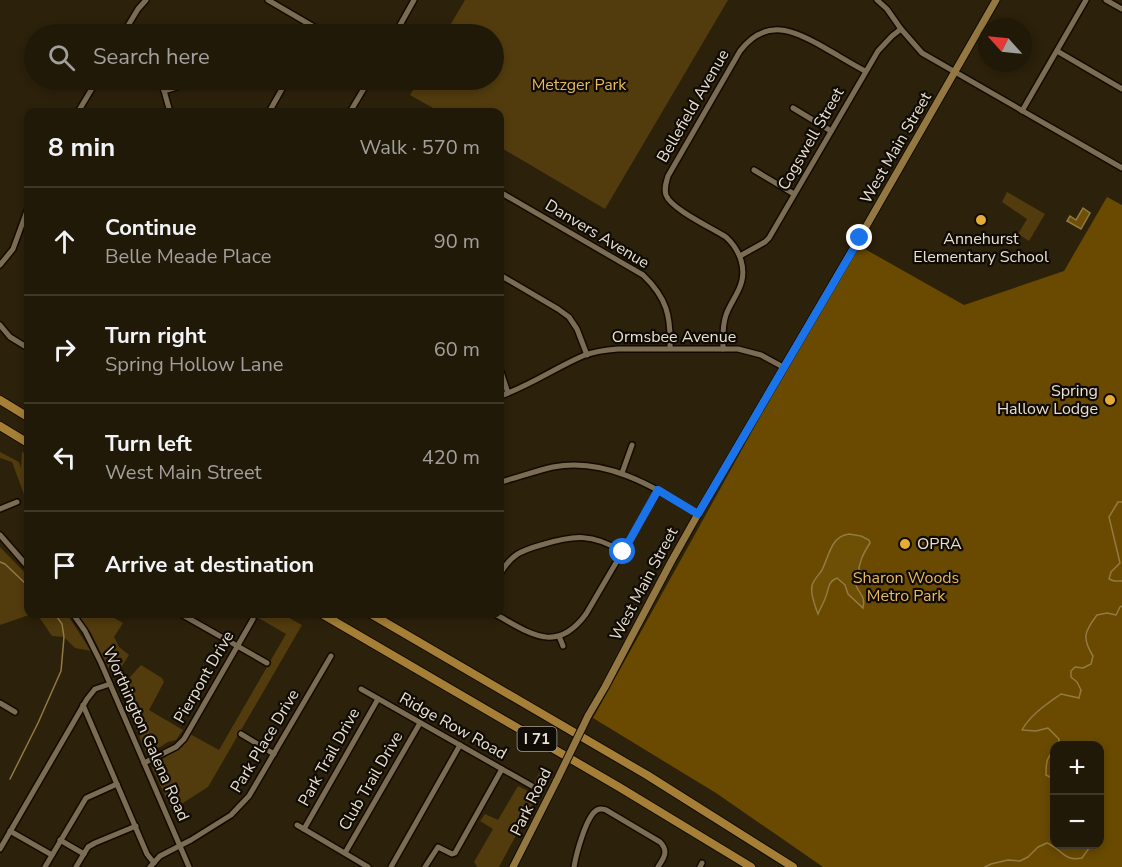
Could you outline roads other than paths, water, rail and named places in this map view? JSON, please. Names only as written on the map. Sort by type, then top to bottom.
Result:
[{"type":"highway","points":[[2,401],[24,415]]},
{"type":"highway","points":[[0,426],[24,440]]},
{"type":"highway","name":"I 71","points":[[328,618],[619,787],[751,867]]},
{"type":"highway","name":"I 71","points":[[377,618],[647,775],[793,867]]},
{"type":"main road","name":"West Main Street","points":[[588,716],[670,562],[996,0]]},
{"type":"main road","name":"Park Road","points":[[513,867],[588,716]]},
{"type":"street","points":[[129,24],[146,0]]},
{"type":"street","points":[[268,0],[303,24]]},
{"type":"street","points":[[401,24],[414,0]]},
{"type":"street","points":[[876,0],[887,9],[900,29],[922,53],[1122,168]]},
{"type":"street","points":[[1022,111],[1086,0]]},
{"type":"street","points":[[1106,0],[1122,9]]},
{"type":"street","name":"Cogswell Street","points":[[740,256],[769,238],[865,71],[878,51],[900,29]]},
{"type":"street","name":"Bellefield Avenue","points":[[740,256],[726,237],[674,206],[667,197],[665,187],[668,176],[740,51],[747,42],[766,30],[788,30],[865,71]]},
{"type":"street","points":[[1057,51],[1122,89]]},
{"type":"street","points":[[80,108],[91,90]]},
{"type":"street","points":[[167,90],[164,91],[169,108]]},
{"type":"street","points":[[271,108],[281,90]]},
{"type":"street","points":[[352,108],[363,90]]},
{"type":"street","points":[[793,108],[831,131]]},
{"type":"street","points":[[754,170],[794,194]]},
{"type":"street","name":"Danvers Avenue","points":[[504,194],[643,276],[657,291],[666,306],[670,327],[670,348]]},
{"type":"street","points":[[0,265],[13,249],[24,219]]},
{"type":"street","points":[[723,349],[725,318],[743,275],[740,256]]},
{"type":"street","points":[[504,277],[569,317],[577,329],[586,355]]},
{"type":"street","points":[[0,325],[10,336],[24,345]]},
{"type":"street","name":"Ormsbee Avenue","points":[[504,394],[586,355],[618,349],[738,349],[761,355],[783,367]]},
{"type":"street","points":[[504,381],[508,393]]},
{"type":"street","points":[[622,473],[632,445]]},
{"type":"street","points":[[504,481],[552,467],[584,465],[622,473],[641,481],[698,514]]},
{"type":"street","points":[[502,618],[533,635],[559,636],[570,631],[583,619],[658,490]]},
{"type":"street","points":[[0,508],[17,502]]},
{"type":"street","points":[[0,536],[24,563]]},
{"type":"street","points":[[504,568],[519,552],[564,538],[591,538],[608,543],[623,552]]},
{"type":"street","name":"Worthington Galena Road","points":[[75,618],[94,649],[110,684],[189,867]]},
{"type":"street","points":[[188,618],[267,663]]},
{"type":"street","name":"Pierpont Drive","points":[[144,763],[176,747],[184,739],[253,619]]},
{"type":"street","points":[[559,636],[563,646]]},
{"type":"street","name":"Park Place Drive","points":[[152,865],[160,856],[237,810],[249,796],[331,656]]},
{"type":"street","points":[[0,849],[83,705],[95,689],[110,684]]},
{"type":"street","name":"Ridge Row Road","points":[[361,689],[532,786]]},
{"type":"street","name":"Park Trail Drive","points":[[304,829],[378,699]]},
{"type":"street","points":[[0,704],[15,712]]},
{"type":"street","points":[[83,705],[152,865]]},
{"type":"street","name":"Club Trail Drive","points":[[345,853],[420,723]]},
{"type":"street","points":[[241,734],[274,754]]},
{"type":"street","points":[[391,867],[460,745]]},
{"type":"street","points":[[425,867],[438,848],[452,854],[455,852],[502,769]]},
{"type":"street","points":[[45,867],[86,798],[117,784]]},
{"type":"street","points":[[574,867],[580,842],[593,814],[601,808],[665,846],[666,852],[658,867]]},
{"type":"street","points":[[297,825],[368,867]]},
{"type":"street","points":[[76,867],[88,848],[95,843],[136,826]]},
{"type":"street","points":[[10,831],[52,855]]},
{"type":"street","points":[[60,840],[84,854]]},
{"type":"waterway","points":[[1122,502],[1118,502],[1109,517],[1120,563],[1111,572],[1109,579],[1122,581]]},
{"type":"waterway","points":[[0,562],[24,582]]},
{"type":"waterway","points":[[1059,741],[1048,728],[1036,731],[1022,730],[1035,714],[1061,694],[1079,698],[1081,690],[1071,677],[1071,671],[1075,667],[1083,668],[1091,664],[1093,656],[1086,640],[1089,626],[1097,615],[1107,613],[1116,615],[1122,606]]},
{"type":"waterway","points":[[10,779],[61,671],[64,637],[62,624],[58,618]]},
{"type":"waterway","points":[[1050,755],[1046,765],[1046,775],[1050,777]]},
{"type":"waterway","points":[[985,867],[1008,860],[1020,861],[1038,847],[1047,843],[1050,845]]},
{"type":"waterway","points":[[1056,849],[1067,857],[1076,859],[1082,858],[1088,849]]},
{"type":"place","name":"Annehurst Elementary School","points":[[981,220]]},
{"type":"place","name":"Spring Hallow Lodge","points":[[1110,400]]},
{"type":"place","name":"OPRA","points":[[905,544]]},
{"type":"park label","name":"Metzger Park","points":[[579,85]]},
{"type":"park label","name":"Sharon Woods Metro Park","points":[[906,587]]}]
